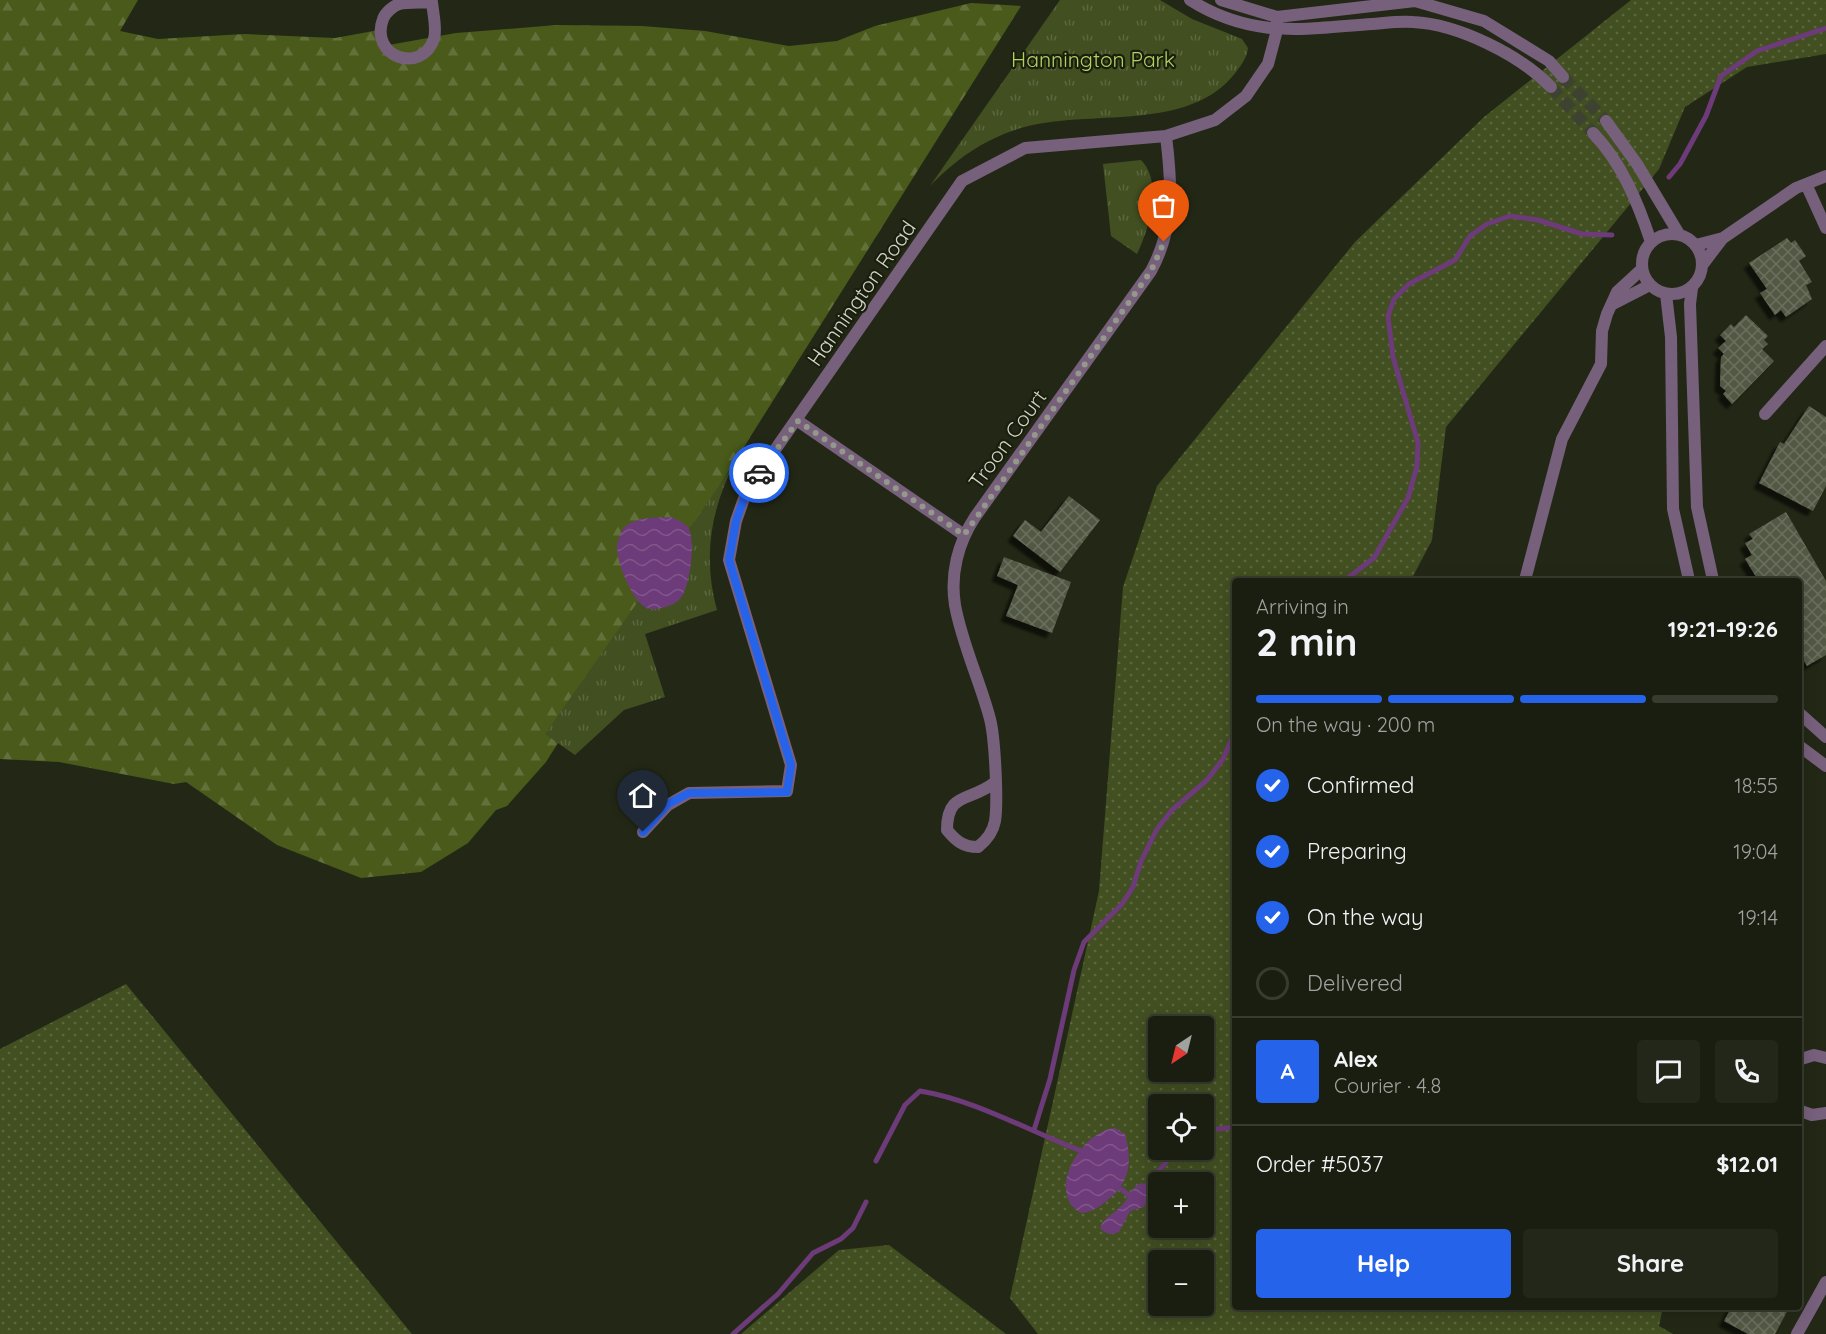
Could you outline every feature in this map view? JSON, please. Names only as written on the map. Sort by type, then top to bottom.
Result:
[{"type":"street","points":[[1190,0],[1213,14],[1243,24],[1277,30],[1414,21],[1477,37],[1539,75],[1551,87]]},
{"type":"street","points":[[1221,0],[1277,17],[1415,2],[1484,21],[1549,61],[1563,77]]},
{"type":"street","points":[[433,1],[435,37],[427,52],[412,59],[395,57],[383,46],[379,30],[384,14],[398,4],[433,1]]},
{"type":"street","name":"Hannington Road","points":[[643,832],[668,804],[689,793],[787,792],[791,765],[729,560],[736,521],[747,490],[798,421],[962,181],[1025,148],[1166,136],[1215,120],[1246,96],[1268,64],[1277,30],[1277,17]]},
{"type":"street","points":[[1606,121],[1636,164],[1679,234],[1696,245],[1703,264],[1702,273],[1692,288],[1690,304],[1697,507],[1713,578]]},
{"type":"street","points":[[1593,133],[1623,173],[1638,204],[1651,242]]},
{"type":"street","name":"Troon Court","points":[[994,783],[982,792],[962,798],[951,806],[947,830],[956,841],[967,847],[978,847],[989,838],[995,820],[994,783],[991,722],[955,604],[954,568],[964,535],[1161,254],[1172,207],[1166,136]]},
{"type":"street","points":[[1703,264],[1723,238],[1774,201],[1826,176]]},
{"type":"street","points":[[1806,184],[1826,228]]},
{"type":"street","points":[[1679,234],[1660,236],[1651,242],[1645,249],[1642,269],[1650,285],[1666,294],[1675,295],[1692,288]]},
{"type":"street","points":[[1696,245],[1723,238]]},
{"type":"street","points":[[1527,578],[1562,439],[1598,374],[1602,332],[1607,314],[1617,292],[1642,269]]},
{"type":"street","points":[[1613,304],[1650,285]]},
{"type":"street","points":[[1666,294],[1671,337],[1673,509],[1689,578]]},
{"type":"street","points":[[1765,414],[1826,346]]},
{"type":"street","points":[[798,421],[964,535]]},
{"type":"street","points":[[1802,716],[1826,737]]},
{"type":"street","points":[[1802,748],[1826,766]]},
{"type":"street","points":[[1802,1059],[1814,1055],[1826,1058]]},
{"type":"street","points":[[1802,1111],[1812,1115],[1826,1114]]},
{"type":"street","points":[[1797,1334],[1826,1282]]},
{"type":"green space","points":[[0,0],[138,0],[120,31],[158,39],[245,34],[335,38],[379,30],[383,46],[456,33],[557,25],[642,26],[705,31],[789,46],[837,41],[875,26],[971,3],[1021,6],[546,762],[507,806],[496,810],[468,843],[421,872],[361,878],[277,845],[186,782],[174,784],[59,762],[0,759]]},
{"type":"green space","name":"Hannington Park","points":[[1060,0],[1160,0],[1192,19],[1242,39],[1248,48],[1236,72],[1216,91],[1192,104],[1165,112],[1048,122],[1021,128],[971,151],[930,186]]},
{"type":"green space","points":[[1631,0],[1826,0],[1826,54],[1747,67],[1685,107],[1659,169],[1446,427],[1432,540],[1412,578],[1232,578],[1232,1310],[1662,1310],[1659,1326],[1673,1334],[1038,1334],[1010,1298],[1099,891],[1123,587],[1157,486],[1355,242],[1484,117]]},
{"type":"green space","points":[[1141,160],[1152,181],[1153,193],[1150,219],[1137,254],[1111,236],[1103,164]]},
{"type":"green space","points":[[733,466],[719,501],[711,536],[710,572],[717,610],[645,634],[665,697],[624,710],[575,755],[545,734]]},
{"type":"green space","points":[[126,984],[412,1334],[0,1334],[0,1049]]},
{"type":"green space","points":[[889,1245],[1006,1334],[741,1334],[839,1250]]},
{"type":"water","points":[[671,517],[687,526],[690,532],[692,551],[689,575],[683,595],[679,600],[665,607],[649,609],[637,600],[627,582],[619,562],[617,546],[623,529],[633,522],[646,518]]},
{"type":"water","points":[[1115,1128],[1125,1134],[1129,1152],[1126,1176],[1117,1191],[1107,1201],[1093,1210],[1081,1213],[1070,1204],[1066,1192],[1067,1178],[1072,1164],[1080,1150],[1091,1139],[1103,1131]]},
{"type":"water","points":[[1141,1183],[1148,1186],[1148,1198],[1144,1207],[1130,1211],[1119,1232],[1109,1234],[1102,1230],[1100,1228],[1104,1221],[1121,1206],[1134,1188]]},
{"type":"building","points":[[1787,238],[1791,243],[1795,240],[1806,256],[1799,261],[1812,282],[1806,285],[1812,299],[1786,317],[1781,310],[1775,315],[1760,293],[1767,289],[1749,263]]},
{"type":"building","points":[[1746,315],[1768,336],[1764,340],[1768,344],[1762,349],[1774,361],[1732,404],[1723,394],[1726,391],[1720,386],[1721,357],[1724,354],[1718,348],[1726,341],[1720,335],[1731,324],[1734,327]]},
{"type":"building","points":[[1809,406],[1826,417],[1826,486],[1813,511],[1759,483],[1780,442],[1784,444]]},
{"type":"building","points":[[1069,496],[1100,520],[1060,572],[1013,536],[1025,520],[1041,532]]},
{"type":"building","points":[[1786,512],[1826,581],[1826,655],[1807,666],[1802,658],[1802,578],[1757,578],[1745,559],[1752,555],[1745,543],[1753,539],[1749,534]]},
{"type":"building","points":[[1004,557],[1071,582],[1052,633],[1006,616],[1018,585],[997,576]]},
{"type":"building","points":[[1730,1310],[1788,1310],[1775,1334],[1748,1334],[1724,1321]]},
{"type":"waterway","points":[[1669,177],[1680,164],[1706,116],[1721,76],[1757,51],[1826,28]]},
{"type":"waterway","points":[[1348,578],[1374,558],[1408,498],[1417,466],[1418,443],[1393,357],[1388,316],[1394,299],[1409,284],[1455,260],[1470,236],[1487,224],[1510,216],[1538,220],[1582,234],[1612,235]]},
{"type":"waterway","points":[[1034,1130],[1050,1079],[1074,970],[1084,942],[1122,904],[1133,887],[1141,861],[1157,829],[1172,810],[1207,780],[1223,759],[1232,739]]},
{"type":"waterway","points":[[876,1161],[905,1105],[920,1091],[981,1108],[1079,1150]]},
{"type":"waterway","points":[[1214,1130],[1232,1127]]},
{"type":"waterway","points":[[1147,1185],[1168,1160]]},
{"type":"waterway","points":[[1121,1189],[1129,1195]]},
{"type":"waterway","points":[[733,1334],[778,1294],[813,1253],[841,1239],[853,1228],[866,1202]]},
{"type":"tunnel","points":[[1563,77],[1606,121]]},
{"type":"tunnel","points":[[1551,87],[1593,133]]},
{"type":"way so far","points":[[759,473],[798,421],[964,535],[1151,271],[1161,254],[1164,242]]},
{"type":"route","points":[[643,832],[668,804],[689,793],[787,792],[791,765],[729,560],[736,521],[747,490],[759,473]]}]
